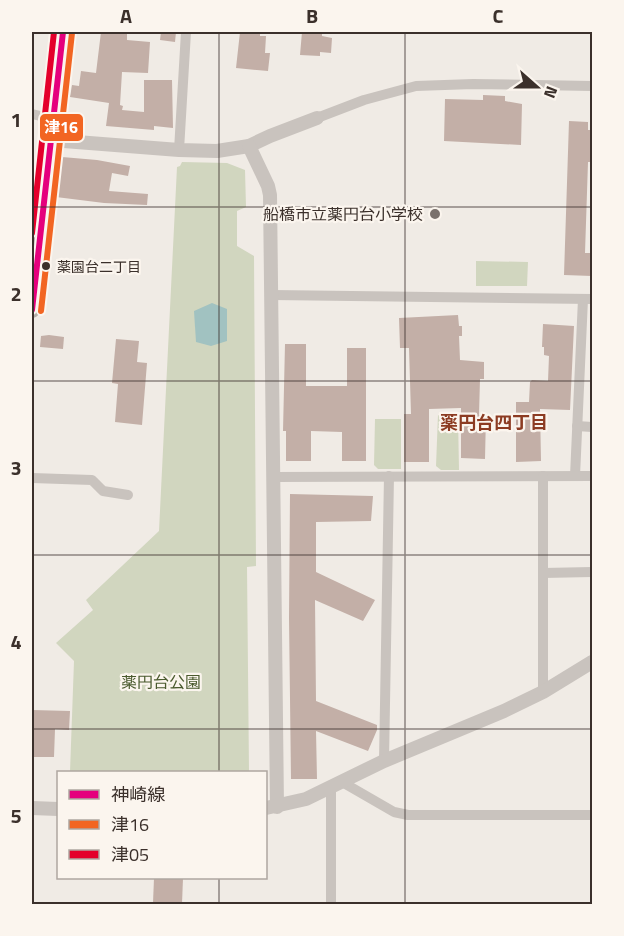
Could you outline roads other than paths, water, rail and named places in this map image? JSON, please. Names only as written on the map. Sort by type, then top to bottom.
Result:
[{"type":"highway","points":[[32,310],[63,32]]},
{"type":"street","points":[[179,150],[186,32]]},
{"type":"street","points":[[51,140],[218,151],[249,146],[364,100],[416,86],[473,84],[592,86]]},
{"type":"street","points":[[32,114],[53,119]]},
{"type":"street","points":[[249,146],[270,195],[274,477],[271,807],[306,799],[384,761],[504,711],[543,692],[592,662]]},
{"type":"street","points":[[273,295],[588,299],[579,380],[575,476]]},
{"type":"street","points":[[579,380],[592,381]]},
{"type":"street","points":[[577,426],[592,427]]},
{"type":"street","points":[[384,761],[390,476]]},
{"type":"street","points":[[543,476],[543,692]]},
{"type":"street","points":[[274,477],[592,476]]},
{"type":"street","points":[[32,478],[92,480],[103,491],[128,495]]},
{"type":"street","points":[[543,573],[592,572]]},
{"type":"street","points":[[336,785],[394,812],[408,815],[592,815]]},
{"type":"street","points":[[331,904],[336,785]]},
{"type":"street","points":[[32,808],[57,809]]},
{"type":"water","points":[[212,303],[227,309],[227,341],[211,346],[196,342],[194,311]]},
{"type":"place","name":"船橋市立薬円台小学校","points":[[435,214]]},
{"type":"place","name":"薬園台二丁目","points":[[46,266]]},
{"type":"district","name":"薬円台四丁目","points":[[494,422]]},
{"type":"park label","name":"薬円台公園","points":[[161,682]]}]
